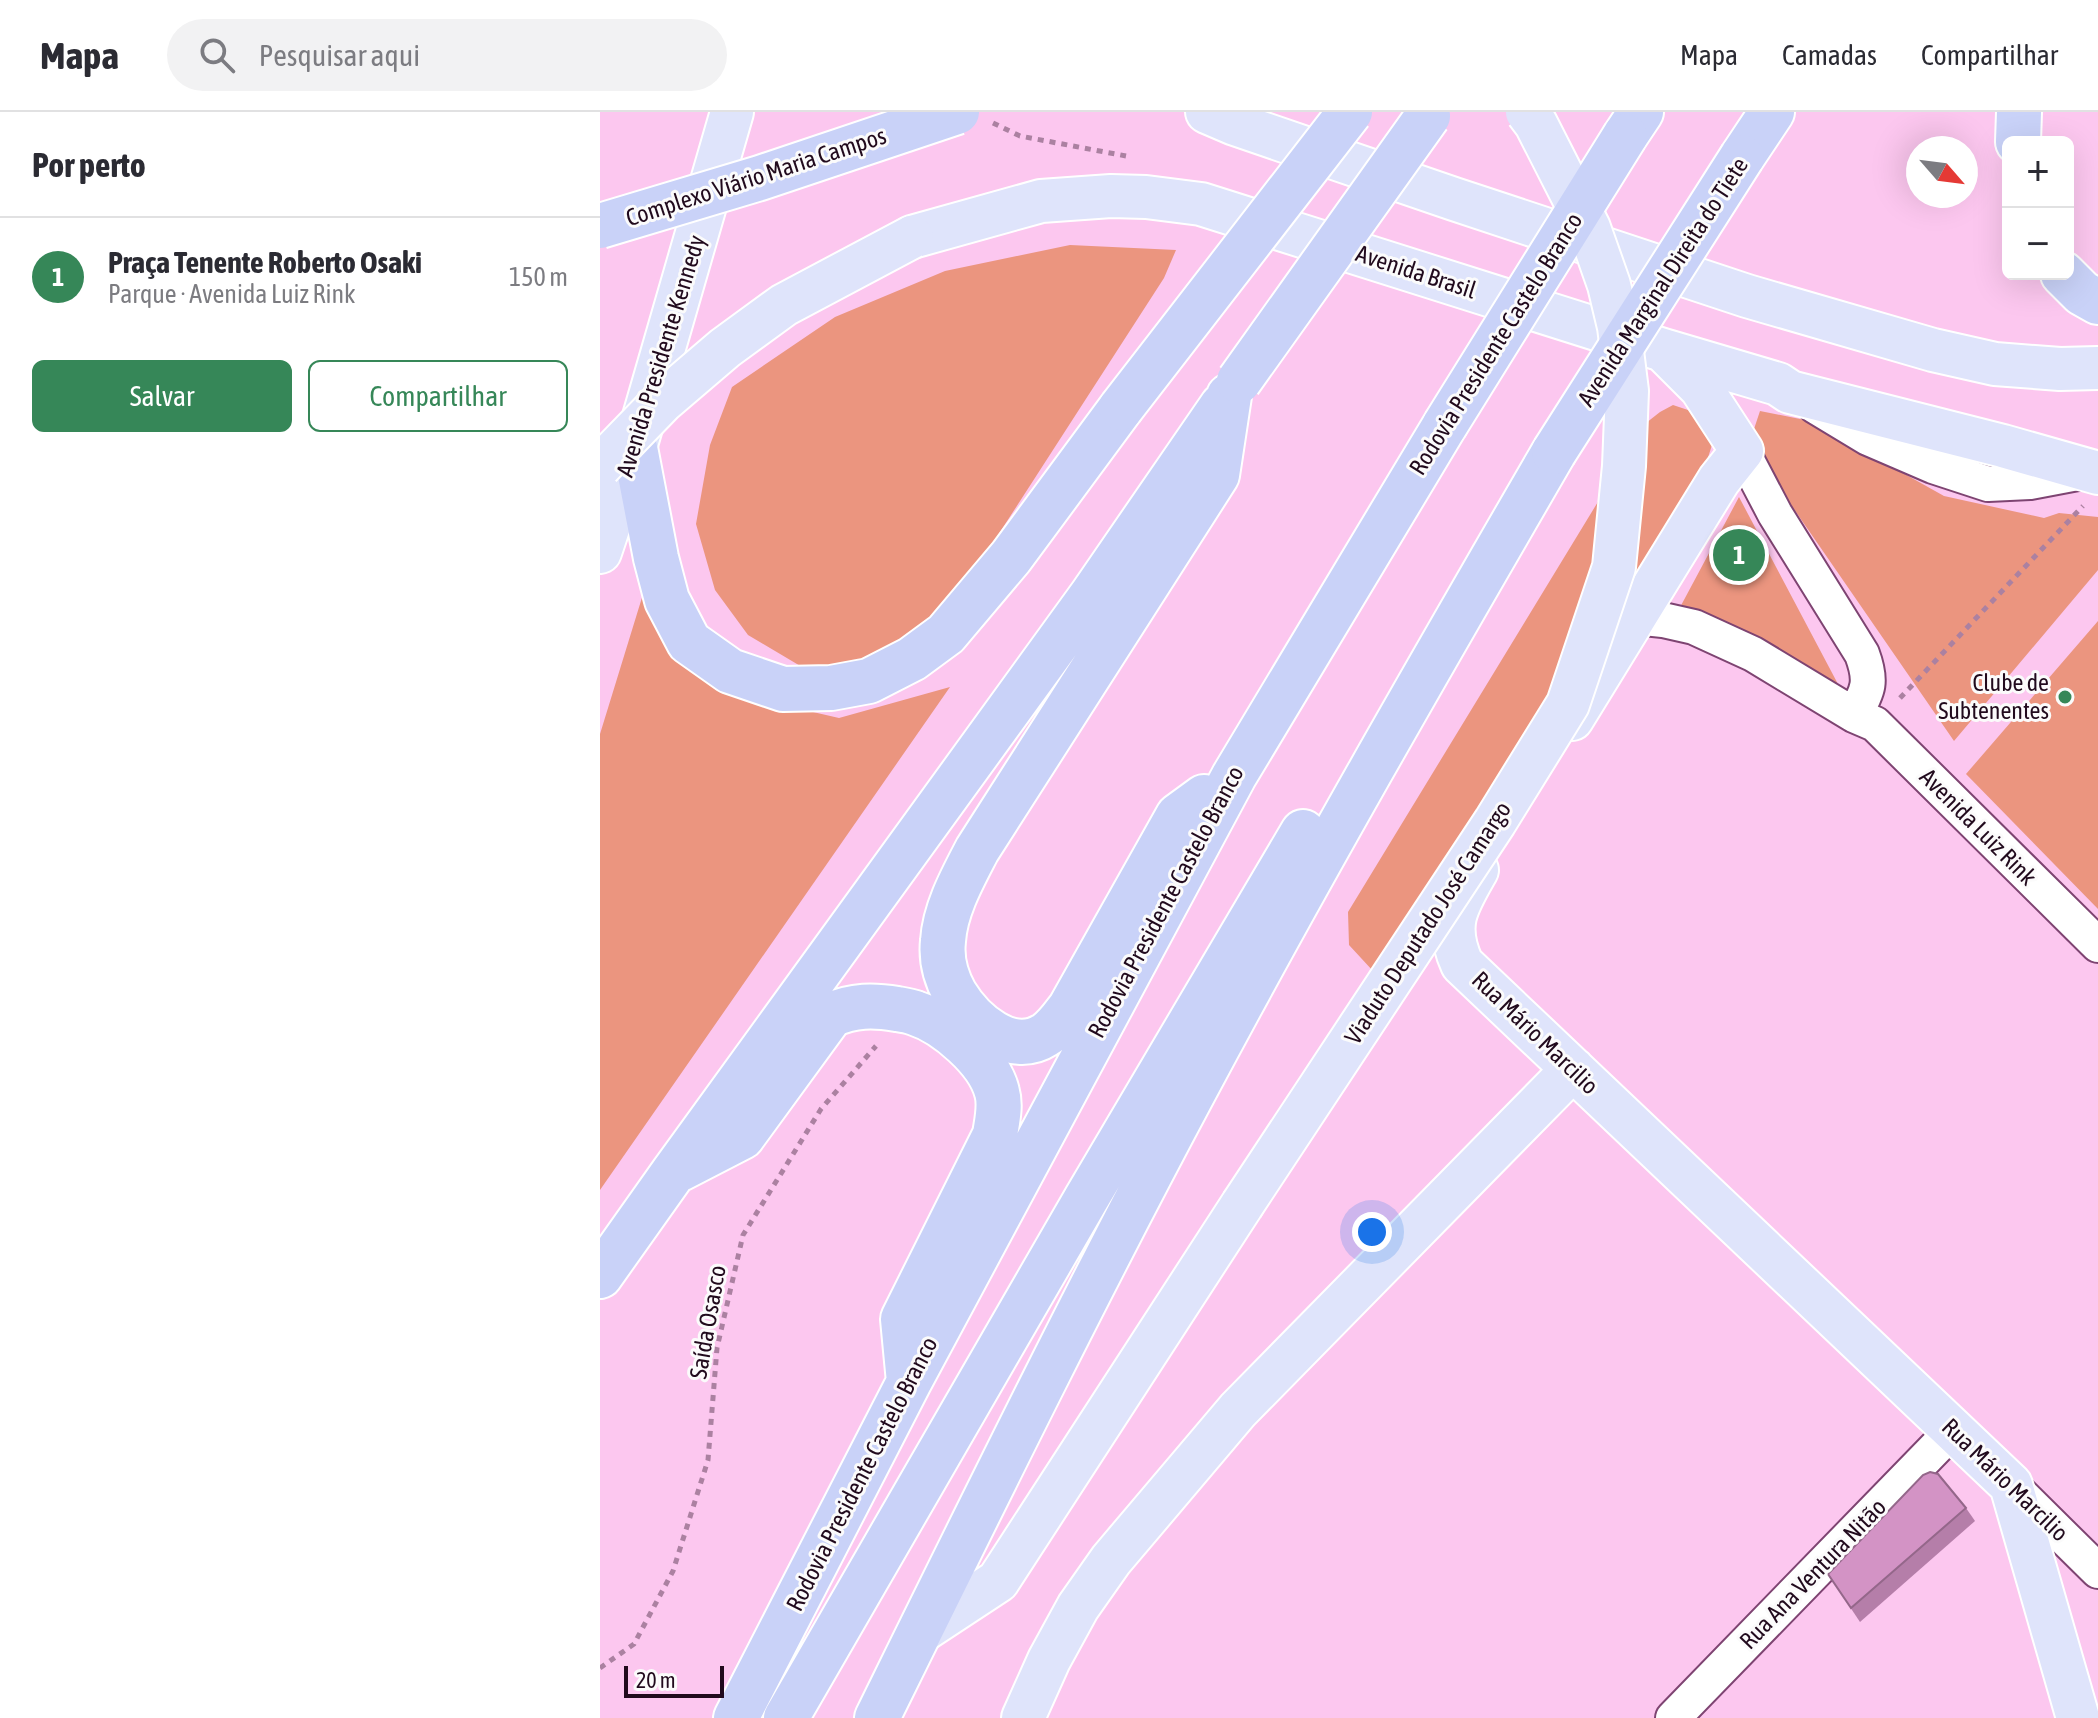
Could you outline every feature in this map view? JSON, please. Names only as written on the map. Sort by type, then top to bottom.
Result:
[{"type":"highway","points":[[617,457],[656,558],[667,600],[689,642],[730,671],[783,689],[831,688],[869,681],[912,659],[946,634],[1011,557],[1121,408],[1350,112]]},
{"type":"highway","name":"Avenida Marginal Direita do Tiete","points":[[877,1718],[1081,1305],[1370,770],[1554,452],[1772,112]]},
{"type":"highway","points":[[2018,136],[2019,112]]},
{"type":"highway","points":[[600,1276],[1092,595],[1429,114]]},
{"type":"highway","name":"Complexo Viário Maria Campos","points":[[600,226],[970,115]]},
{"type":"highway","name":"Rodovia Presidente Castelo Branco","points":[[736,1718],[909,1382],[1234,776],[1445,425],[1633,124]]},
{"type":"highway","points":[[2069,280],[2082,293],[2098,302]]},
{"type":"highway","points":[[1234,389],[1217,475],[977,850],[954,899],[943,940],[944,967],[954,992],[979,1024],[1018,1042],[1045,1035],[1058,1023],[1070,1008],[1178,816],[1234,776]]},
{"type":"highway","points":[[786,1718],[1315,811],[1370,770]]},
{"type":"highway","points":[[673,1173],[742,1137],[831,1015],[847,1008],[870,1005],[916,1013],[949,1032],[974,1053],[987,1070],[998,1093],[995,1135],[903,1319],[909,1382]]},
{"type":"main road","name":"Avenida Presidente Kennedy","points":[[600,552],[617,457],[732,112]]},
{"type":"main road","points":[[1207,112],[1469,204],[1830,321],[1970,360],[2060,369],[2098,368]]},
{"type":"main road","name":"Viaduto Deputado José Camargo","points":[[919,1633],[998,1581],[1495,822],[1568,704],[1614,567],[1624,466],[1627,391],[1619,327],[1609,285],[1589,228],[1527,112]]},
{"type":"main road","name":"Avenida Brasil","points":[[617,457],[663,401],[737,339],[784,305],[912,237],[1041,201],[1134,196],[1201,204],[1778,384],[1790,392],[1988,442],[2092,482]]},
{"type":"main road","points":[[1663,350],[1701,388],[1742,451]]},
{"type":"main road","name":"Rua Mário Marcilio","points":[[1742,451],[1719,480],[1461,898],[1453,938],[1462,964],[2011,1485]]},
{"type":"main road","points":[[1023,1718],[1049,1660],[1078,1607],[1120,1549],[1238,1410],[1573,1069]]},
{"type":"main road","points":[[2011,1485],[2078,1718]]},
{"type":"main road","points":[[2091,1718],[2093,1687],[2098,1679]]},
{"type":"street","points":[[1742,451],[1775,514],[1862,654],[1869,673],[1864,720]]},
{"type":"street","name":"Avenida Luiz Rink","points":[[1635,617],[1694,627],[1753,654],[1864,720],[2098,945]]},
{"type":"street","name":"Rua Ana Ventura Nitão","points":[[1673,1718],[1953,1430]]},
{"type":"street","name":"Rua Mário Marcilio","points":[[2011,1485],[2098,1571]]},
{"type":"path","points":[[970,115],[1020,136],[1139,159]]},
{"type":"path","points":[[1864,720],[2092,482]]},
{"type":"path","name":"Saída Osasco","points":[[600,1668],[634,1644],[673,1571],[708,1460],[717,1348],[743,1235],[821,1109],[894,1025],[916,1013]]},
{"type":"shaded area","points":[[1070,245],[1176,250],[1164,278],[960,594],[913,636],[865,669],[802,667],[748,635],[715,590],[696,524],[710,445],[732,387],[835,317],[945,271]]},
{"type":"shaded area","points":[[1673,405],[1694,412],[1707,428],[1712,445],[1704,470],[1684,506],[1373,971],[1349,945],[1348,912],[1646,423]]},
{"type":"shaded area","points":[[1760,411],[1810,421],[1944,496],[2044,518],[2059,513],[2098,517],[2098,570],[1954,741],[1749,444]]},
{"type":"shaded area","points":[[1739,497],[1839,686],[1677,613]]},
{"type":"shaded area","points":[[644,591],[743,696],[839,718],[950,687],[600,1190],[600,734]]},
{"type":"shaded area","name":"Clube de Subtenentes","points":[[2098,621],[2098,909],[1966,774]]},
{"type":"building","points":[[1930,1472],[1938,1474],[1966,1508],[1851,1608],[1828,1574],[1923,1475]]},
{"type":"place","name":"Praça Tenente Roberto Osaki","points":[[1739,555]]},
{"type":"place","name":"Clube de Subtenentes","points":[[2065,697]]}]
